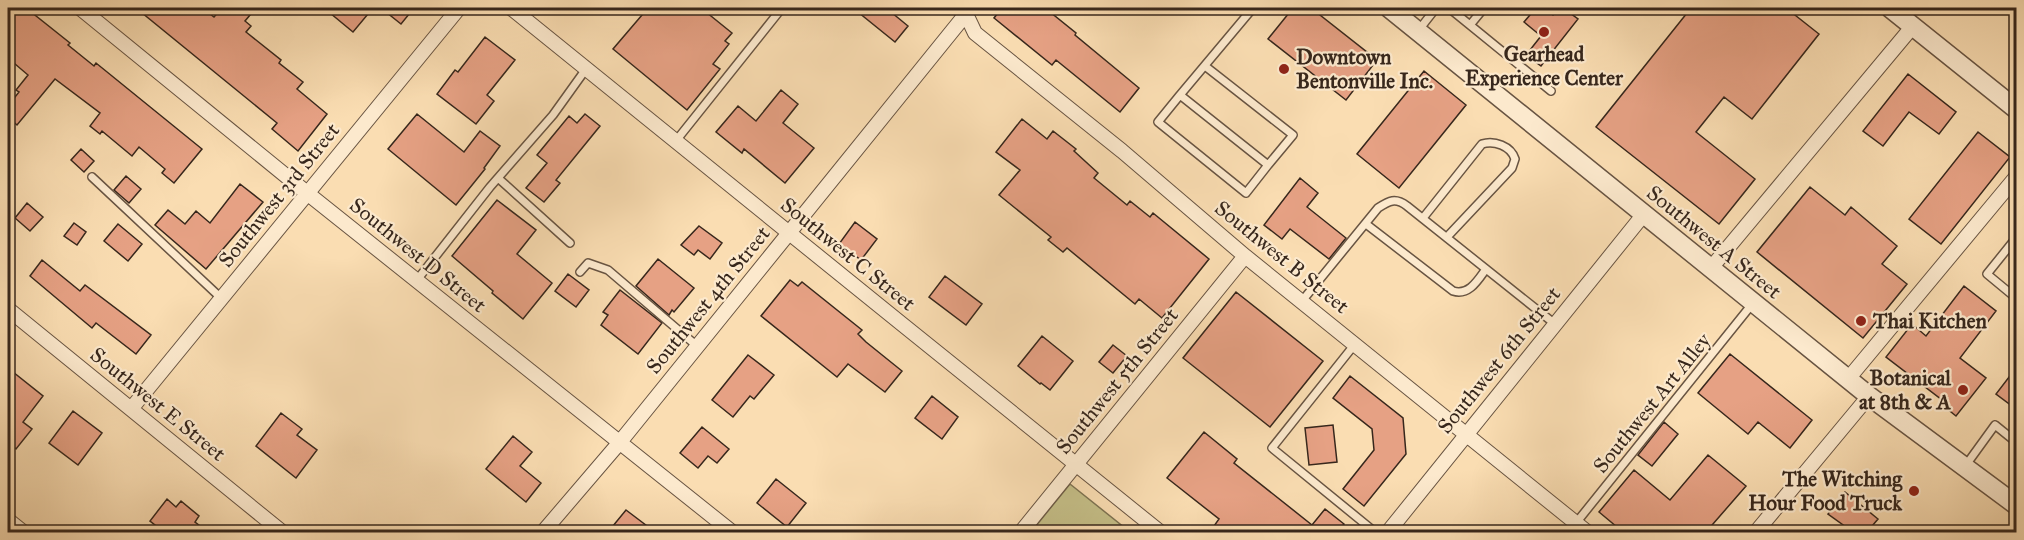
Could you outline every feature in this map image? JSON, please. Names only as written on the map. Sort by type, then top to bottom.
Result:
[{"type":"street","name":"Southwest D Street","points":[[80,8],[307,193],[732,532]]},
{"type":"street","name":"Southwest 3rd Street","points":[[131,409],[459,8]]},
{"type":"street","name":"Southwest C Street","points":[[511,8],[1160,532]]},
{"type":"street","name":"Southwest A Street","points":[[1389,8],[1869,396],[2016,505]]},
{"type":"street","points":[[1890,8],[2016,109]]},
{"type":"street","name":"Southwest 4th Street","points":[[543,532],[620,442],[790,233],[965,10]]},
{"type":"street","name":"Southwest B Street","points":[[965,10],[975,33],[1122,151],[1245,256],[1587,532]]},
{"type":"street","points":[[1711,268],[1913,26]]},
{"type":"street","points":[[1848,379],[2016,177]]},
{"type":"street","name":"Southwest 6th Street","points":[[1388,532],[1644,214]]},
{"type":"street","name":"Southwest 5th Street","points":[[1021,532],[1245,256]]},
{"type":"street","name":"Southwest E Street","points":[[8,309],[282,532]]},
{"type":"street","points":[[1756,532],[1869,396]]},
{"type":"street","points":[[8,520],[23,532]]},
{"type":"lane","points":[[675,142],[782,8]]},
{"type":"lane","points":[[1205,66],[1293,135],[1246,193],[1158,122],[1253,8]]},
{"type":"lane","points":[[1418,31],[1436,8]]},
{"type":"lane","points":[[1449,8],[1551,91]]},
{"type":"lane","points":[[1470,25],[1484,8]]},
{"type":"lane","points":[[417,280],[498,178],[553,115],[586,69]]},
{"type":"lane","points":[[1180,95],[1268,165]]},
{"type":"lane","points":[[1423,218],[1482,144],[1489,141],[1498,143],[1513,154],[1515,159],[1512,168],[1447,237]]},
{"type":"lane","points":[[92,177],[221,298]]},
{"type":"lane","points":[[498,178],[570,243]]},
{"type":"lane","points":[[1302,301],[1378,208],[1394,200],[1400,200],[1555,324]]},
{"type":"lane","points":[[1366,224],[1458,293],[1473,286],[1486,269]]},
{"type":"lane","points":[[2016,238],[1987,274],[2016,298]]},
{"type":"lane","points":[[580,272],[588,263],[608,270],[697,346]]},
{"type":"lane","name":"Southwest Art Alley","points":[[1576,523],[1754,303]]},
{"type":"lane","points":[[1355,344],[1272,448],[1375,532]]},
{"type":"lane","points":[[1964,467],[1995,425],[2016,442]]},
{"type":"shaded area","points":[[1070,484],[1130,532],[1031,532]]},
{"type":"building","points":[[8,8],[26,8],[70,43],[68,45],[94,66],[96,63],[202,149],[174,183],[162,173],[165,169],[139,147],[132,156],[102,131],[100,134],[90,126],[100,113],[55,79],[17,125],[8,117],[8,106],[19,92],[16,90],[28,75],[8,58]]},
{"type":"building","points":[[136,8],[202,8],[214,17],[222,8],[256,8],[245,21],[251,26],[246,32],[281,60],[279,63],[303,82],[297,89],[327,114],[298,151],[272,129],[277,123]]},
{"type":"building","points":[[324,8],[373,8],[353,32]]},
{"type":"building","points":[[381,8],[414,8],[401,24]]},
{"type":"building","points":[[648,8],[701,8],[732,33],[725,41],[729,44],[713,64],[720,69],[687,110],[613,49]]},
{"type":"building","points":[[853,8],[886,8],[908,26],[895,42]]},
{"type":"building","points":[[1002,8],[1045,8],[1139,88],[1120,112],[1056,60],[1052,65],[994,18]]},
{"type":"building","points":[[1293,8],[1311,8],[1377,60],[1346,100],[1268,39]]},
{"type":"building","points":[[1536,8],[1544,8],[1553,15],[1559,8],[1563,8],[1578,19],[1541,66],[1526,55],[1541,36],[1524,22]]},
{"type":"building","points":[[1691,8],[1786,8],[1819,34],[1752,119],[1724,97],[1696,132],[1755,179],[1719,224],[1596,127]]},
{"type":"building","points":[[485,37],[515,60],[487,95],[494,101],[476,124],[437,94],[455,70],[458,72]]},
{"type":"building","points":[[1424,71],[1466,105],[1399,188],[1357,154]]},
{"type":"building","points":[[1908,74],[1956,112],[1939,134],[1909,112],[1883,146],[1863,131]]},
{"type":"building","points":[[781,90],[798,104],[783,123],[814,148],[785,183],[744,149],[742,153],[716,132],[738,106],[756,121]]},
{"type":"building","points":[[417,114],[464,152],[480,131],[500,146],[456,205],[388,149]]},
{"type":"building","points":[[585,114],[600,126],[556,180],[560,183],[544,202],[526,188],[547,163],[537,155],[569,116],[577,123]]},
{"type":"building","points":[[1022,119],[1047,139],[1053,131],[1076,149],[1074,151],[1098,173],[1094,178],[1127,205],[1130,201],[1150,217],[1153,213],[1209,259],[1162,318],[1139,299],[1135,304],[1067,248],[1063,252],[1048,240],[1051,237],[999,195],[1020,170],[996,152]]},
{"type":"building","points":[[1978,132],[2010,157],[1941,244],[1909,219]]},
{"type":"building","points":[[81,149],[94,161],[84,172],[71,160]]},
{"type":"building","points":[[126,176],[141,189],[129,203],[114,190]]},
{"type":"building","points":[[1300,178],[1318,193],[1307,207],[1346,238],[1329,259],[1290,229],[1282,239],[1264,225]]},
{"type":"building","points":[[240,184],[263,202],[206,269],[155,225],[168,210],[185,224],[196,211],[210,223]]},
{"type":"building","points":[[1810,187],[1845,215],[1851,207],[1897,246],[1882,264],[1907,284],[1863,338],[1757,252]]},
{"type":"building","points":[[497,200],[536,230],[517,254],[552,283],[523,319],[452,256]]},
{"type":"building","points":[[27,203],[43,217],[30,231],[15,218]]},
{"type":"building","points":[[855,222],[877,239],[861,260],[839,244]]},
{"type":"building","points":[[74,223],[86,232],[77,245],[64,236]]},
{"type":"building","points":[[118,224],[142,244],[128,261],[104,241]]},
{"type":"building","points":[[699,226],[722,243],[710,259],[698,250],[694,255],[681,245]]},
{"type":"building","points":[[658,259],[694,288],[669,315],[636,286]]},
{"type":"building","points":[[42,260],[80,291],[85,285],[151,335],[136,354],[96,323],[92,328],[30,276]]},
{"type":"building","points":[[568,274],[589,290],[576,307],[555,291]]},
{"type":"building","points":[[945,276],[982,304],[966,325],[929,297]]},
{"type":"building","points":[[790,280],[798,286],[802,282],[862,330],[858,334],[902,371],[885,392],[848,364],[837,377],[761,316]]},
{"type":"building","points":[[1964,286],[1996,311],[1960,358],[1986,378],[1956,416],[1940,403],[1942,400],[1886,357],[1912,324],[1926,336]]},
{"type":"building","points":[[620,290],[662,323],[638,354],[601,325],[608,315],[603,312]]},
{"type":"building","points":[[1236,292],[1323,361],[1270,427],[1183,358]]},
{"type":"building","points":[[1042,336],[1073,361],[1050,390],[1018,366]]},
{"type":"building","points":[[1113,345],[1127,356],[1113,373],[1099,362]]},
{"type":"building","points":[[1730,354],[1812,420],[1790,448],[1758,422],[1748,434],[1698,393]]},
{"type":"building","points":[[748,355],[774,375],[754,399],[750,396],[733,417],[712,400]]},
{"type":"building","points":[[8,368],[43,396],[23,422],[32,429],[16,449],[8,442],[8,415],[14,407],[8,402]]},
{"type":"building","points":[[2016,368],[2016,409],[1996,394]]},
{"type":"building","points":[[1350,376],[1403,418],[1406,454],[1364,506],[1343,489],[1374,450],[1372,429],[1333,398]]},
{"type":"building","points":[[932,396],[958,417],[942,439],[915,418]]},
{"type":"building","points":[[73,411],[102,433],[78,465],[49,443]]},
{"type":"building","points":[[281,413],[302,429],[297,435],[317,450],[296,478],[256,446]]},
{"type":"building","points":[[1664,422],[1678,434],[1652,466],[1638,455]]},
{"type":"building","points":[[1333,425],[1337,462],[1309,465],[1305,428]]},
{"type":"building","points":[[702,427],[729,449],[717,463],[708,456],[698,468],[680,453]]},
{"type":"building","points":[[1204,432],[1237,459],[1234,463],[1312,525],[1325,509],[1344,524],[1337,532],[1222,532],[1214,526],[1219,519],[1167,478]]},
{"type":"building","points":[[513,436],[532,452],[520,466],[541,483],[526,502],[486,469]]},
{"type":"building","points":[[1708,455],[1746,486],[1706,532],[1623,532],[1599,512],[1634,470],[1670,500]]},
{"type":"building","points":[[776,479],[806,503],[787,527],[757,503]]},
{"type":"building","points":[[1845,492],[1878,519],[1867,532],[1853,532],[1828,514]]},
{"type":"building","points":[[167,499],[176,507],[181,501],[199,516],[195,522],[208,532],[164,532],[150,521]]},
{"type":"building","points":[[626,510],[655,532],[608,532]]},
{"type":"place","name":"Gearhead Experience Center","points":[[1544,32]]},
{"type":"place","name":"Downtown Bentonville Inc.","points":[[1284,69]]},
{"type":"place","name":"Thai Kitchen","points":[[1861,321]]},
{"type":"place","name":"Botanical at 8th & A","points":[[1963,390]]},
{"type":"place","name":"The Witching Hour Food Truck","points":[[1914,491]]}]
